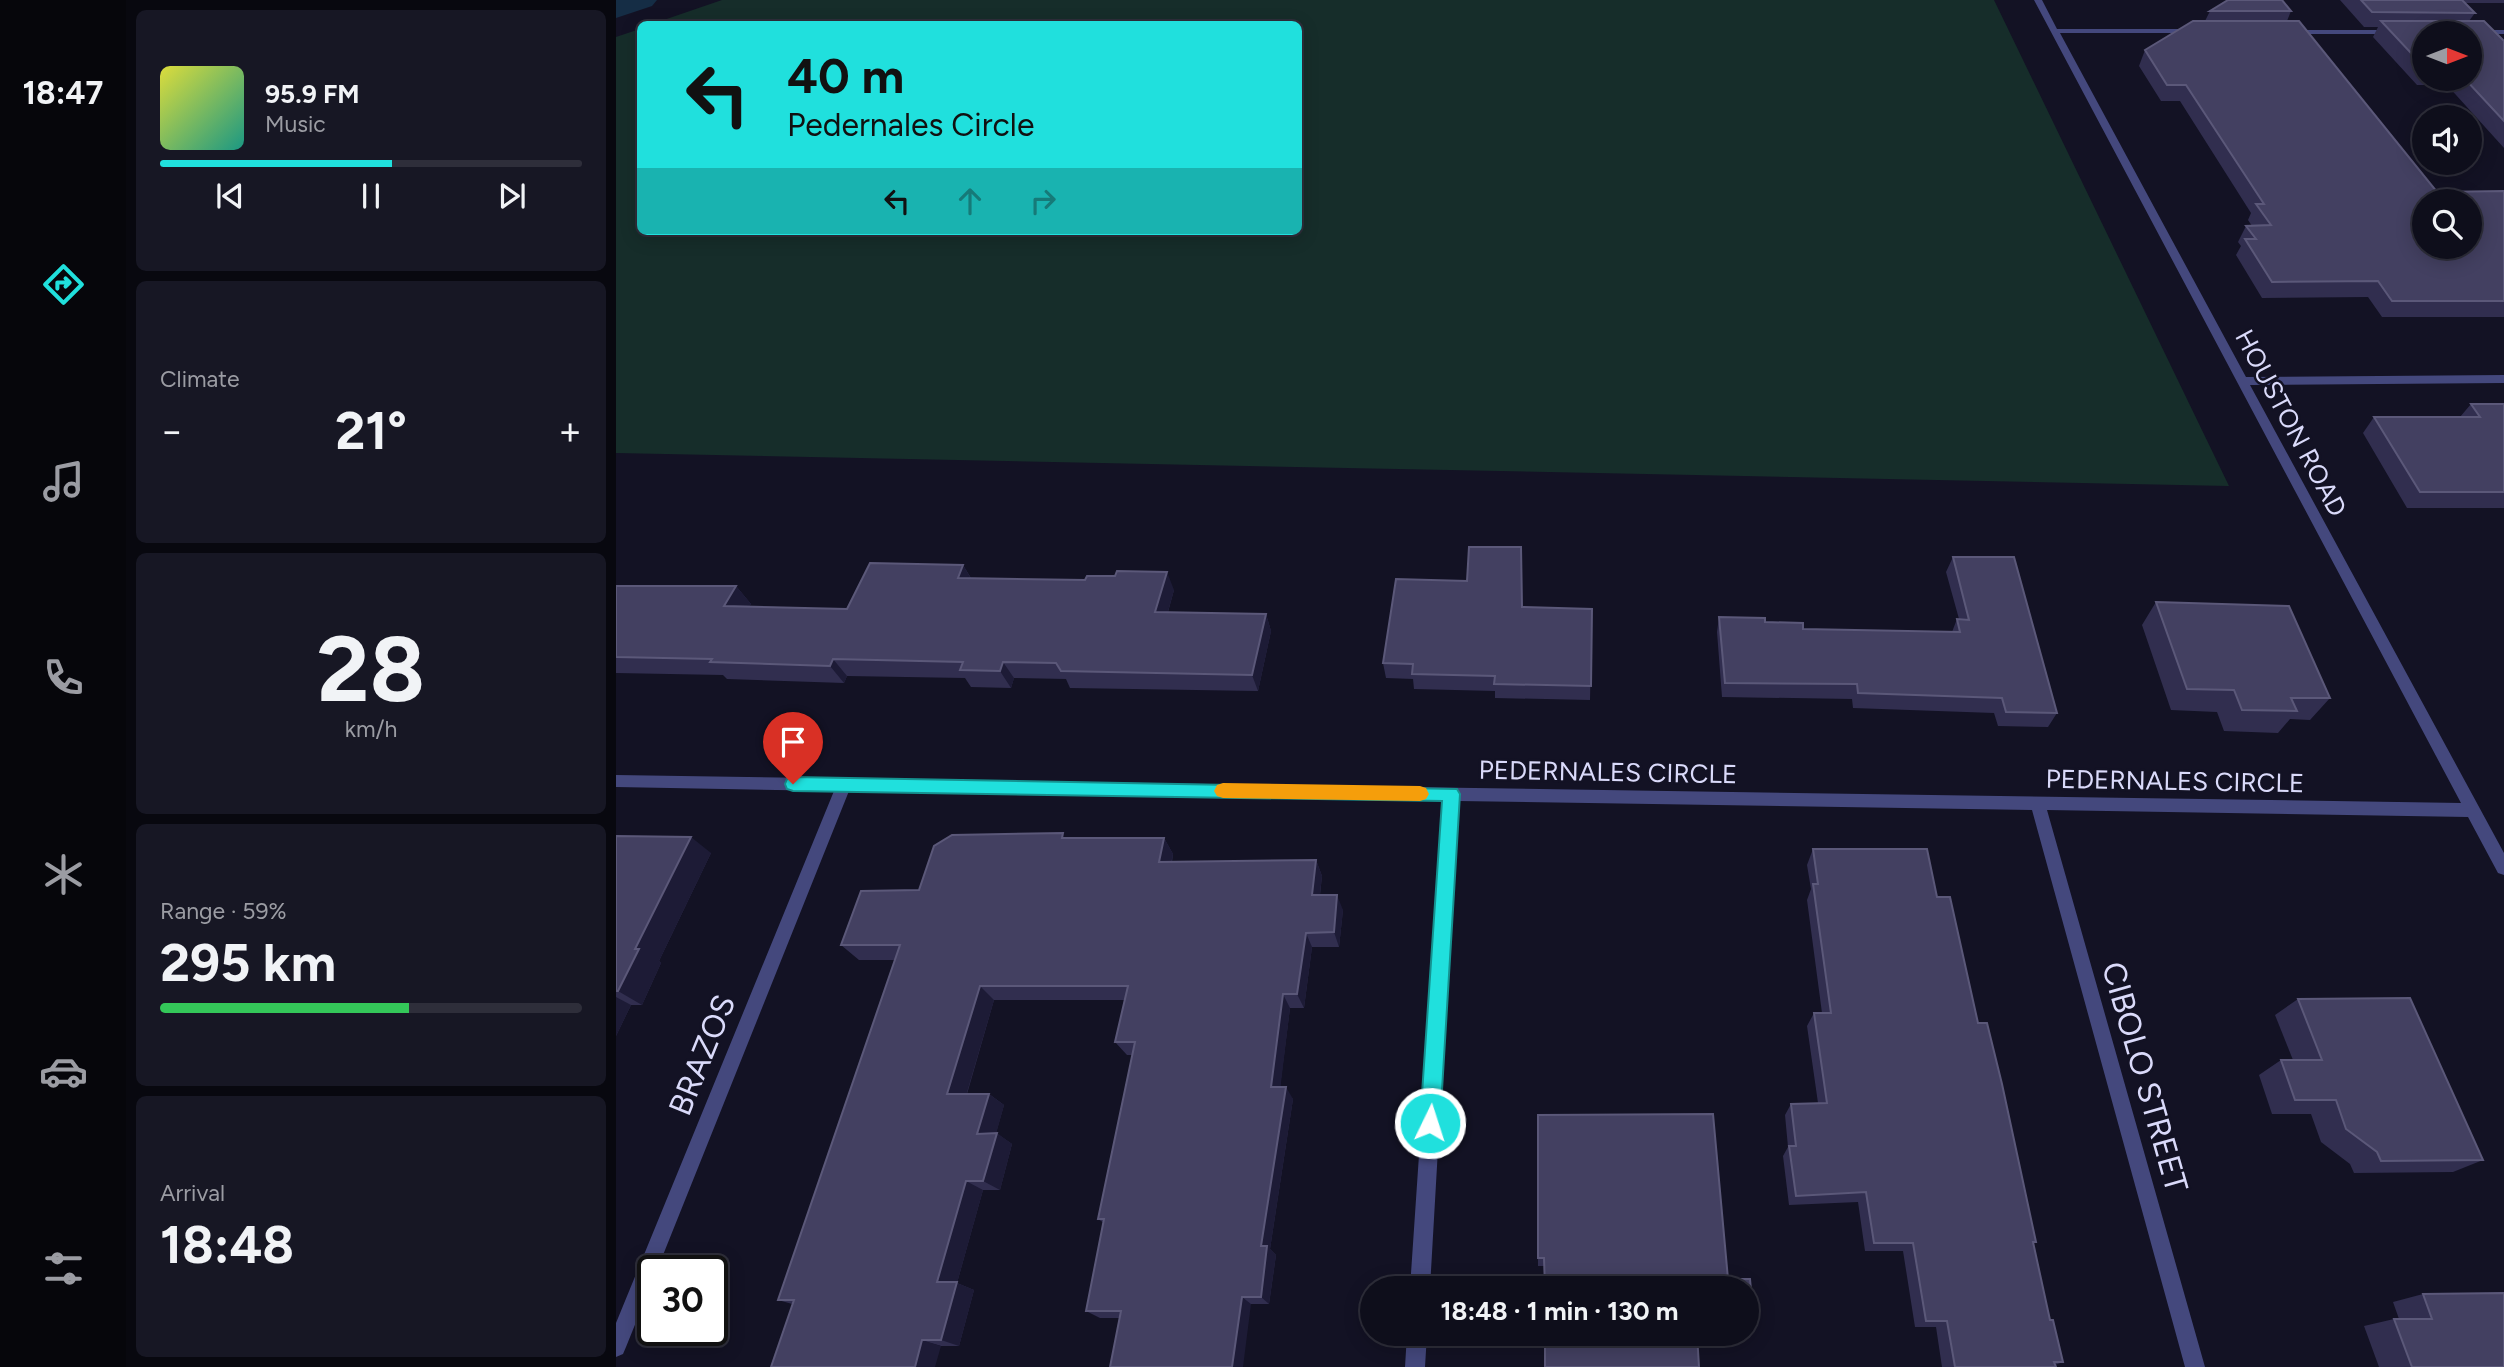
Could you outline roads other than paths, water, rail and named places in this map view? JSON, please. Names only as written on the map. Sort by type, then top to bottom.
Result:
[{"type":"street","name":"HOUSTON ROAD","points":[[2038,0],[2504,868]]},
{"type":"street","points":[[2054,31],[2204,31]]},
{"type":"street","points":[[2272,32],[2408,32]]},
{"type":"street","points":[[2482,32],[2504,32]]},
{"type":"street","points":[[2242,381],[2504,379]]},
{"type":"street","name":"PEDERNALES CIRCLE","points":[[616,781],[2473,810]]},
{"type":"street","name":"BRAZOS","points":[[616,1348],[844,785]]},
{"type":"street","points":[[1421,1276],[1451,794]]},
{"type":"street","name":"CIBOLO STREET","points":[[2038,804],[2194,1367]]},
{"type":"street","points":[[1415,1367],[1416,1346]]},
{"type":"waterway","points":[[616,9],[642,0]]}]
